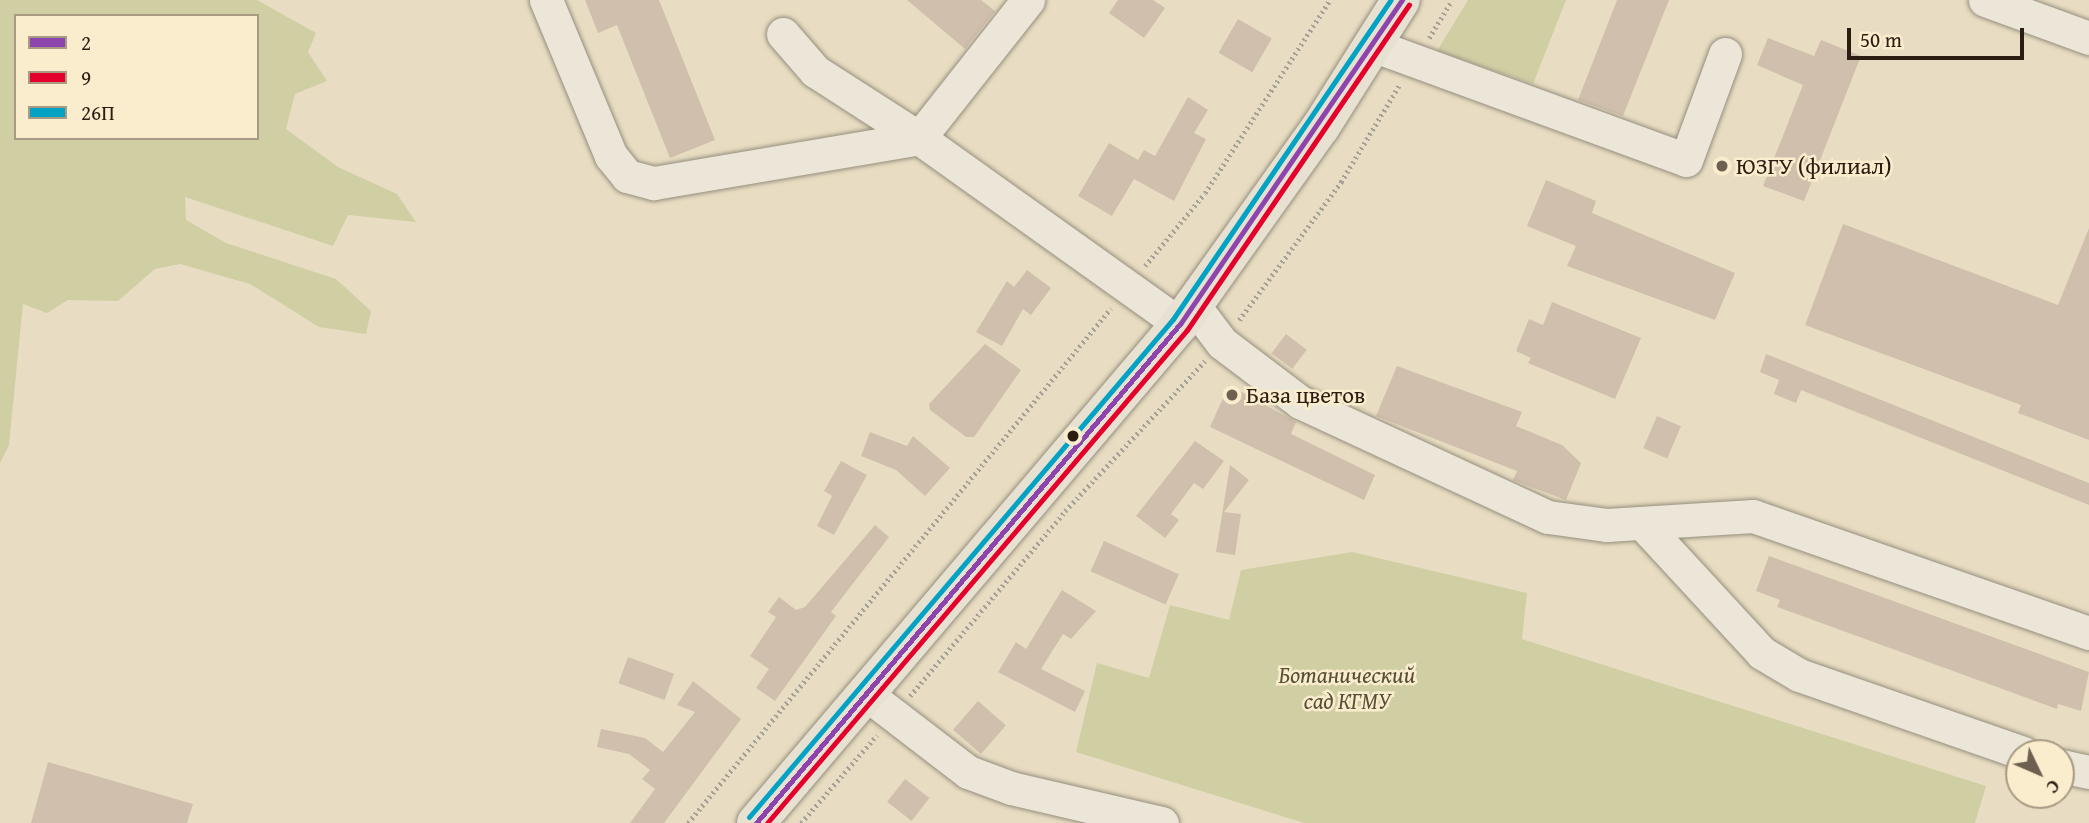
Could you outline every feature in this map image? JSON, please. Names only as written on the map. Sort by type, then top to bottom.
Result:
[{"type":"main road","points":[[757,823],[1187,315],[1375,46],[1400,2]]},
{"type":"street","points":[[546,0],[611,156],[627,176],[654,183],[919,138],[1028,0]]},
{"type":"street","points":[[1985,0],[2089,38]]},
{"type":"street","points":[[783,34],[815,71],[919,138],[1126,289],[1187,315],[1269,382],[1340,423],[1548,517],[1643,524],[1734,516],[1770,520],[2089,633]]},
{"type":"street","points":[[1375,46],[1686,160],[1725,54]]},
{"type":"street","points":[[1643,524],[1669,546],[1733,627],[1780,664],[2005,746]]},
{"type":"street","points":[[865,693],[968,772],[1011,788],[1162,823]]},
{"type":"path","points":[[688,823],[1205,193],[1330,0]]},
{"type":"green space","points":[[0,0],[257,0],[316,33],[308,52],[327,81],[295,94],[286,129],[338,167],[397,194],[416,222],[348,215],[333,246],[185,197],[186,220],[226,243],[336,279],[371,311],[366,334],[319,327],[250,284],[180,264],[155,269],[118,301],[68,300],[47,313],[23,304],[9,445],[0,463]]},
{"type":"green space","points":[[1468,0],[1566,0],[1533,84],[1437,51]]},
{"type":"green space","name":"Ботанический сад КГМУ","points":[[1352,552],[1527,593],[1522,639],[1986,786],[1975,823],[1304,823],[1076,752],[1097,663],[1149,678],[1170,605],[1229,620],[1241,570]]},
{"type":"building","points":[[585,0],[659,0],[715,140],[670,158],[617,25],[598,33]]},
{"type":"building","points":[[907,0],[981,0],[995,11],[965,49]]},
{"type":"building","points":[[1118,0],[1153,0],[1165,8],[1144,38],[1109,13]]},
{"type":"building","points":[[1617,0],[1669,0],[1623,116],[1578,100]]},
{"type":"building","points":[[1238,19],[1272,38],[1252,72],[1218,53]]},
{"type":"building","points":[[1768,38],[1814,56],[1821,40],[1861,56],[1804,201],[1763,186],[1803,85],[1757,65]]},
{"type":"building","points":[[1188,97],[1208,110],[1194,133],[1206,139],[1174,201],[1134,179],[1112,216],[1078,196],[1109,143],[1138,160],[1144,150],[1155,156]]},
{"type":"building","points":[[1546,180],[1596,201],[1592,213],[1735,273],[1715,320],[1567,266],[1576,246],[1527,226]]},
{"type":"building","points":[[1843,224],[2058,305],[2089,228],[2089,440],[2018,413],[2021,405],[1805,325]]},
{"type":"building","points":[[1027,270],[1051,288],[1031,315],[1023,309],[1002,346],[976,332],[1007,281],[1014,287]]},
{"type":"building","points":[[1552,302],[1641,338],[1615,399],[1528,363],[1531,358],[1516,351],[1529,319],[1543,325]]},
{"type":"building","points":[[1286,334],[1307,350],[1292,369],[1272,353]]},
{"type":"building","points":[[985,344],[1021,370],[974,437],[966,437],[930,410],[929,404]]},
{"type":"building","points":[[1766,354],[2089,483],[2089,505],[1801,390],[1796,403],[1774,394],[1779,380],[1760,372]]},
{"type":"building","points":[[1397,366],[1522,412],[1516,426],[1562,445],[1581,463],[1566,500],[1513,480],[1517,471],[1376,416]]},
{"type":"building","points":[[1229,385],[1296,422],[1291,434],[1375,475],[1364,500],[1210,427]]},
{"type":"building","points":[[1657,416],[1681,426],[1667,458],[1643,448]]},
{"type":"building","points":[[870,432],[907,446],[913,436],[950,468],[925,496],[896,470],[861,456]]},
{"type":"building","points":[[1195,441],[1224,461],[1203,489],[1194,483],[1171,514],[1179,520],[1165,538],[1136,516]]},
{"type":"building","points":[[841,461],[867,475],[834,535],[817,526],[832,496],[824,491]]},
{"type":"building","points":[[1230,465],[1249,480],[1224,512],[1241,514],[1235,555],[1216,552]]},
{"type":"building","points":[[875,525],[889,537],[831,612],[836,616],[775,701],[756,688],[769,669],[750,656],[776,617],[768,612],[779,597],[796,610],[805,607]]},
{"type":"building","points":[[1104,541],[1179,574],[1165,604],[1091,571]]},
{"type":"building","points":[[1769,556],[2089,672],[2081,711],[2058,704],[2057,709],[1777,607],[1780,600],[1756,591]]},
{"type":"building","points":[[1062,590],[1096,611],[1071,639],[1063,634],[1041,669],[1085,691],[1075,712],[998,672],[1016,642],[1026,649]]},
{"type":"building","points":[[628,657],[674,674],[664,700],[618,683]]},
{"type":"building","points":[[693,681],[741,719],[664,823],[630,823],[655,789],[642,779],[650,770],[629,754],[597,747],[601,729],[645,738],[663,752],[695,712],[677,705]]},
{"type":"building","points":[[978,701],[1006,725],[981,754],[953,730]]},
{"type":"building","points":[[48,762],[193,804],[187,823],[31,823]]},
{"type":"building","points":[[905,779],[929,798],[912,821],[887,802]]},
{"type":"transit line","name":"26П","points":[[749,817],[1173,319],[1391,0]]},
{"type":"transit line","name":"2","points":[[756,823],[1180,324],[1402,0]]},
{"type":"transit line","name":"9","points":[[767,823],[1187,330],[1409,5]]},
{"type":"place","name":"ЮЗГУ (филиал)","points":[[1722,166]]},
{"type":"place","name":"База цветов","points":[[1232,395]]}]
